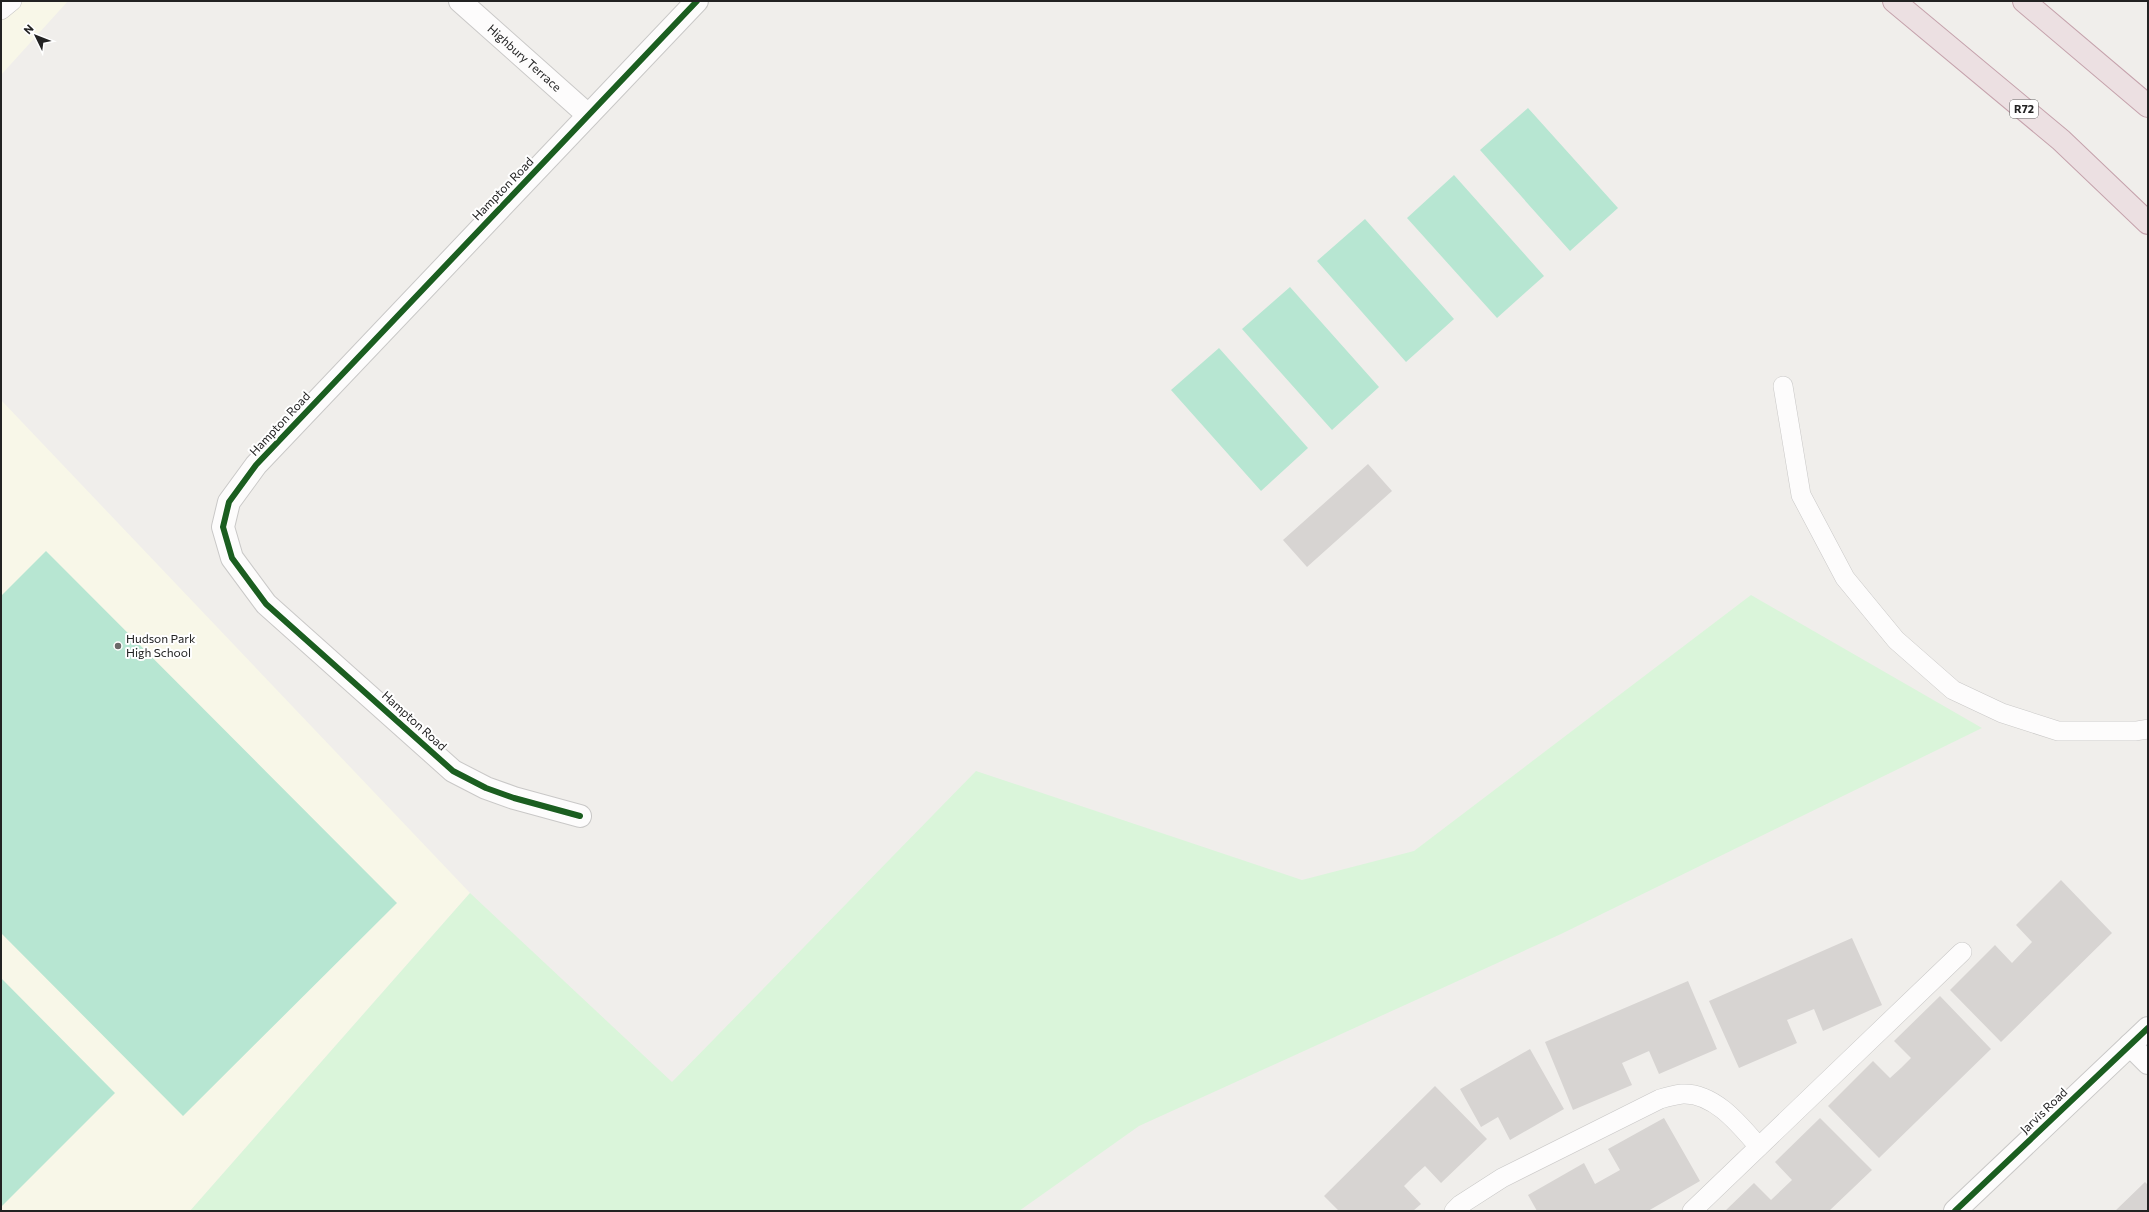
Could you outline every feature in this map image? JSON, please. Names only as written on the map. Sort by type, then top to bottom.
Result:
[{"type":"highway","name":"R72","points":[[1894,1],[2061,140],[2148,224]]},
{"type":"highway","points":[[2024,1],[2148,106]]},
{"type":"street","name":"Highbury Terrace","points":[[460,1],[588,115]]},
{"type":"street","name":"Hampton Road","points":[[580,816],[514,798],[486,788],[453,771],[266,604],[232,558],[222,527],[229,502],[256,464],[697,1]]},
{"type":"street","name":"Jarvis Road","points":[[1955,1211],[2148,1028]]},
{"type":"street","points":[[2130,1045],[2148,1063]]},
{"type":"lane","points":[[1,10],[12,1]]},
{"type":"lane","points":[[1783,386],[1801,495],[1845,578],[1896,640],[1953,690],[2002,713],[2058,731],[2136,731],[2148,729]]},
{"type":"lane","points":[[1692,1211],[1962,952]]},
{"type":"lane","points":[[1454,1211],[1460,1205],[1502,1178],[1660,1099],[1682,1094],[1700,1096],[1726,1111],[1759,1147]]},
{"type":"shaded area","points":[[1,1],[68,1],[1,75]]},
{"type":"shaded area","name":"Hudson Park High School","points":[[1,400],[470,893],[190,1211],[1,1211]]},
{"type":"green space","points":[[1528,108],[1618,208],[1570,251],[1480,150]]},
{"type":"green space","points":[[1454,175],[1544,276],[1497,318],[1407,218]]},
{"type":"green space","points":[[1365,219],[1454,319],[1406,362],[1317,261]]},
{"type":"green space","points":[[1290,287],[1379,387],[1332,430],[1242,329]]},
{"type":"green space","points":[[1219,348],[1308,448],[1261,491],[1171,390]]},
{"type":"green space","points":[[46,551],[397,903],[183,1116],[1,933],[1,596]]},
{"type":"green space","points":[[1751,595],[1982,728],[1561,934],[1139,1126],[1019,1211],[190,1211],[470,893],[672,1082],[976,771],[1302,880],[1414,851]]},
{"type":"green space","points":[[1,978],[115,1093],[1,1207]]},
{"type":"building","points":[[1368,464],[1392,491],[1307,567],[1283,540]]},
{"type":"building","points":[[2061,880],[2112,933],[2001,1042],[1950,990],[1995,945],[2012,963],[2032,942],[2016,925]]},
{"type":"building","points":[[1852,938],[1882,1005],[1823,1031],[1814,1009],[1787,1020],[1797,1043],[1739,1068],[1709,1001]]},
{"type":"building","points":[[1688,981],[1717,1049],[1659,1074],[1649,1051],[1622,1063],[1632,1085],[1573,1110],[1545,1042]]},
{"type":"building","points":[[1940,996],[1991,1049],[1879,1158],[1828,1106],[1873,1061],[1890,1078],[1901,1068],[1911,1058],[1894,1041]]},
{"type":"building","points":[[1530,1049],[1564,1109],[1510,1140],[1498,1117],[1481,1127],[1460,1089]]},
{"type":"building","points":[[1435,1086],[1487,1139],[1441,1183],[1425,1166],[1414,1176],[1404,1186],[1421,1204],[1413,1211],[1339,1211],[1324,1196]]},
{"type":"building","points":[[1664,1118],[1700,1181],[1648,1211],[1537,1211],[1528,1195],[1584,1163],[1595,1184],[1620,1170],[1608,1149]]},
{"type":"building","points":[[1820,1118],[1872,1170],[1829,1211],[1725,1211],[1754,1183],[1771,1200],[1792,1180],[1775,1162]]},
{"type":"building","points":[[2145,1182],[2148,1185],[2148,1211],[2115,1211]]},
{"type":"cycle path","points":[[580,816],[514,798],[486,788],[453,771],[266,604],[232,558],[223,527],[229,502],[256,465],[697,1]]},
{"type":"cycle path","points":[[1955,1211],[2148,1028]]},
{"type":"place","name":"Hudson Park High School","points":[[118,646]]}]
